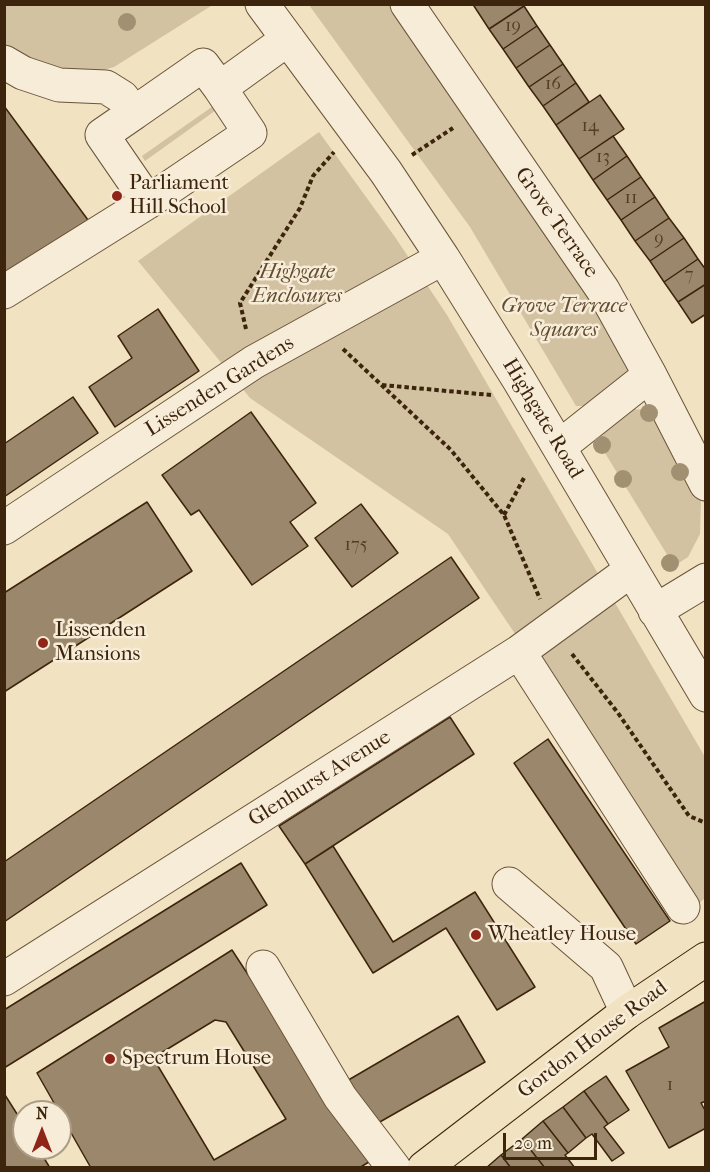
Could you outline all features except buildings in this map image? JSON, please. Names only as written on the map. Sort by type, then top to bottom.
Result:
[{"type":"main road","name":"Gordon House Road","points":[[424,1167],[627,1012],[705,959]]},
{"type":"street","name":"Highgate Road","points":[[262,4],[386,172],[443,258],[519,380],[705,695]]},
{"type":"street","name":"Grove Terrace","points":[[407,5],[603,290],[650,375],[705,484]]},
{"type":"street","points":[[220,88],[288,39]]},
{"type":"street","points":[[4,62],[23,73],[59,85],[106,87],[122,97],[134,112]]},
{"type":"street","points":[[4,292],[148,202],[249,133],[203,65],[102,135],[148,202]]},
{"type":"street","name":"Lissenden Gardens","points":[[4,528],[254,362],[443,258]]},
{"type":"street","points":[[559,447],[650,375]]},
{"type":"street","name":"Glenhurst Avenue","points":[[4,979],[519,652],[630,571]]},
{"type":"street","points":[[655,611],[705,580]]},
{"type":"street","points":[[519,652],[683,907]]},
{"type":"street","points":[[509,884],[606,967],[627,1012]]},
{"type":"street","points":[[263,967],[340,1097],[394,1167]]},
{"type":"path","points":[[386,172],[478,110]]},
{"type":"path","points":[[254,362],[240,303],[300,208],[313,176],[329,156],[358,134]]},
{"type":"path","points":[[319,327],[451,450],[504,515],[552,627],[618,713],[689,816],[705,823]]},
{"type":"path","points":[[381,384],[490,395],[519,380]]},
{"type":"path","points":[[504,515],[525,476]]},
{"type":"green space","points":[[210,4],[211,6],[114,67],[97,72],[51,71],[5,48],[4,5]]},
{"type":"green space","name":"Grove Terrace Squares","points":[[309,5],[393,5],[593,301],[630,367],[626,379],[592,406],[576,406],[470,227]]},
{"type":"green space","points":[[216,104],[219,108],[145,161],[142,156]]},
{"type":"green space","name":"Highgate Enclosures","points":[[319,132],[395,237],[447,315],[705,757],[705,898],[697,905],[448,534],[250,398],[138,261]]},
{"type":"green space","points":[[633,409],[649,410],[659,417],[701,500],[700,534],[688,557],[674,566],[605,453],[602,436],[609,423]]},
{"type":"place","name":"Parliament Hill School","points":[[117,196]]},
{"type":"place","name":"Lissenden Mansions","points":[[43,643]]},
{"type":"place","name":"Wheatley House","points":[[476,935]]},
{"type":"place","name":"Spectrum House","points":[[110,1059]]}]
